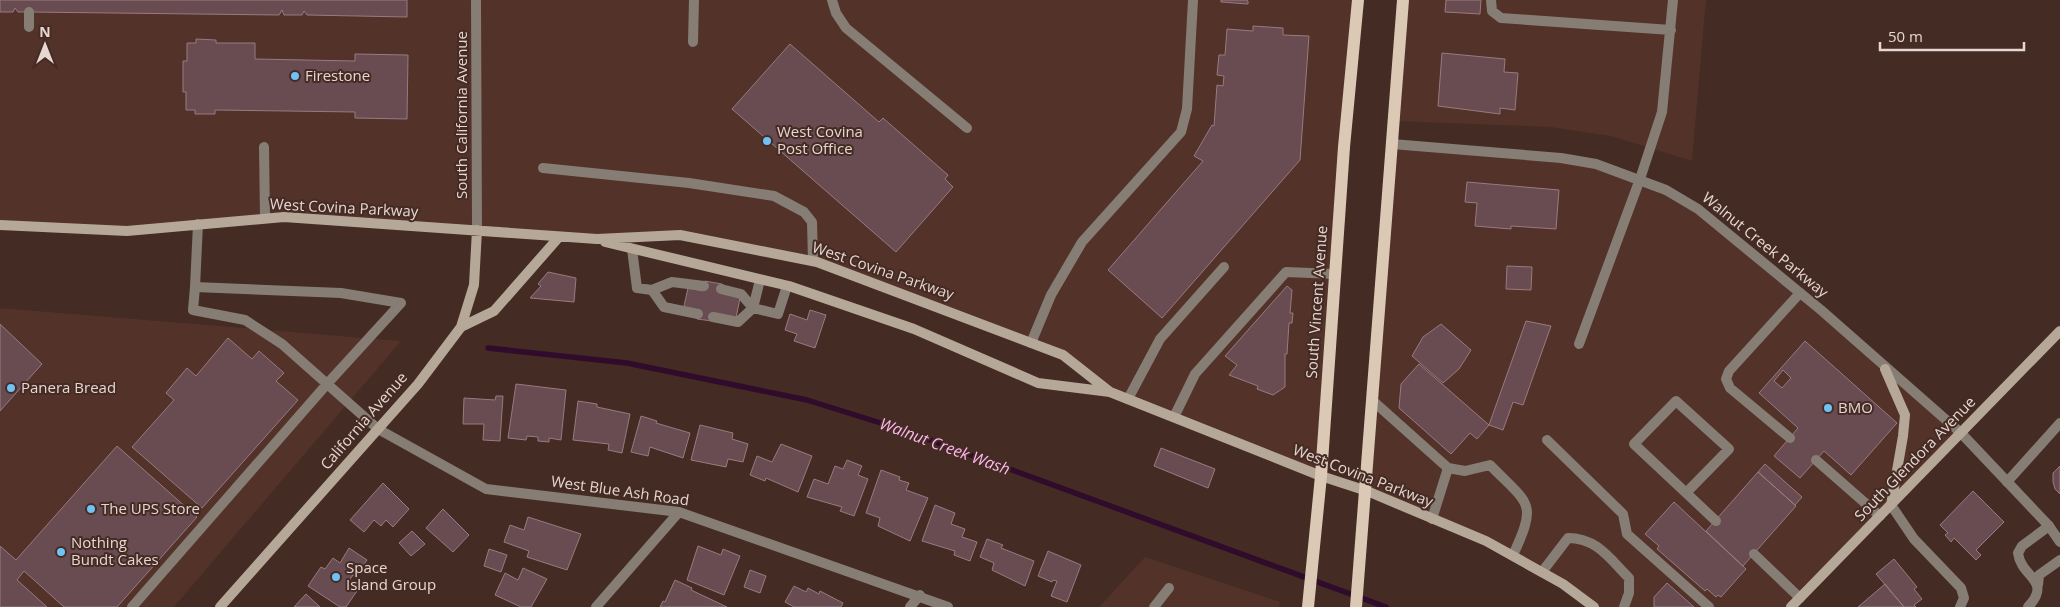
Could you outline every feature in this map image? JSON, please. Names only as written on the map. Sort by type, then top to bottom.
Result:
[{"type":"main road","name":"South Vincent Avenue","points":[[1308,607],[1321,476],[1335,274],[1358,0]]},
{"type":"main road","points":[[1356,607],[1367,492],[1403,0]]},
{"type":"street","name":"South California Avenue","points":[[476,0],[477,230]]},
{"type":"street","points":[[693,42],[694,0]]},
{"type":"street","points":[[832,0],[846,28],[968,128]]},
{"type":"street","points":[[1031,343],[1051,295],[1082,242],[1181,132],[1186,109],[1193,0]]},
{"type":"street","points":[[1491,0],[1492,11],[1501,18],[1671,30]]},
{"type":"street","points":[[1579,344],[1640,179],[1662,112],[1673,0]]},
{"type":"street","points":[[29,12],[29,27]]},
{"type":"street","name":"Walnut Creek Parkway","points":[[1392,144],[1561,158],[1596,164],[1666,190],[1698,209],[1800,293],[1885,369],[1961,433],[2049,526],[2060,542]]},
{"type":"street","points":[[264,147],[266,218]]},
{"type":"street","points":[[543,168],[690,183],[774,196],[804,212],[812,222],[813,261]]},
{"type":"street","name":"West Covina Parkway","points":[[0,225],[127,231],[284,217],[597,239],[680,235],[813,261],[1063,355],[1110,392]]},
{"type":"street","points":[[132,607],[327,384],[401,303],[341,293],[195,287],[198,224]]},
{"type":"street","name":"California Avenue","points":[[220,607],[418,384],[461,327],[474,285],[477,230]]},
{"type":"street","points":[[461,327],[494,312],[559,236]]},
{"type":"street","name":"West Covina Parkway","points":[[597,239],[787,286],[914,329],[1038,383],[1110,392],[1432,519],[1513,555],[1594,607]]},
{"type":"street","points":[[632,249],[637,288],[652,290],[672,282],[704,286]]},
{"type":"street","points":[[1128,399],[1150,353],[1160,339],[1224,267]]},
{"type":"street","points":[[1174,417],[1195,374],[1286,272],[1335,274]]},
{"type":"street","points":[[713,317],[738,322],[754,308],[760,280]]},
{"type":"street","points":[[720,289],[741,294],[754,308],[778,314],[787,286]]},
{"type":"street","name":"West Blue Ash Road","points":[[195,287],[193,310],[245,320],[282,344],[378,429],[486,489],[679,512],[948,607]]},
{"type":"street","points":[[652,290],[664,307],[698,314]]},
{"type":"street","points":[[1790,438],[1730,388],[1726,379],[1729,370],[1800,293]]},
{"type":"street","name":"South Glendora Avenue","points":[[1791,607],[2060,330]]},
{"type":"street","points":[[1885,369],[1904,415],[1903,436],[1891,505],[1914,539],[1960,588],[1964,598],[1960,607]]},
{"type":"street","points":[[1374,400],[1448,468],[1465,471],[1490,465],[1524,500],[1529,514],[1527,525],[1513,555]]},
{"type":"street","points":[[1686,493],[1729,449],[1676,400],[1634,444],[1686,493],[1716,521]]},
{"type":"street","points":[[2007,482],[2060,424]]},
{"type":"street","points":[[1547,440],[1622,514],[1627,534],[1709,607]]},
{"type":"street","points":[[1816,460],[1880,516]]},
{"type":"street","points":[[1432,519],[1448,468]]},
{"type":"street","points":[[596,607],[679,512]]},
{"type":"street","points":[[2038,585],[2019,562],[2018,553],[2022,546],[2049,526]]},
{"type":"street","points":[[1542,572],[1568,538],[1582,538],[1593,542],[1629,578],[1629,593],[1624,607]]},
{"type":"street","points":[[1754,554],[1800,598]]},
{"type":"street","points":[[2028,607],[2039,592],[2039,575],[2060,560]]},
{"type":"street","points":[[1154,607],[1169,588]]},
{"type":"street","points":[[910,607],[920,596]]},
{"type":"shaded area","points":[[0,0],[1359,0],[1321,476],[1110,392],[1063,355],[817,262],[680,235],[597,239],[284,217],[127,231],[0,225]]},
{"type":"shaded area","points":[[1403,0],[1706,0],[1692,161],[1611,136],[1550,127],[1394,121]]},
{"type":"shaded area","points":[[1392,144],[1596,164],[1698,209],[1961,433],[1791,607],[1594,607],[1526,562],[1367,491]]},
{"type":"shaded area","points":[[0,308],[401,341],[174,607],[0,607]]},
{"type":"shaded area","points":[[1145,557],[1280,602],[1279,607],[1099,607]]},
{"type":"building","points":[[0,0],[407,0],[407,17],[307,15],[304,11],[302,15],[284,15],[282,10],[279,15],[18,12],[15,8],[13,12],[0,12]]},
{"type":"building","points":[[1221,0],[1246,0],[1248,4],[1221,2]]},
{"type":"building","points":[[1446,0],[1481,0],[1480,14],[1445,12]]},
{"type":"building","points":[[1253,26],[1283,28],[1283,35],[1309,36],[1300,160],[1162,318],[1108,270],[1203,161],[1194,156],[1212,125],[1214,126],[1217,85],[1223,86],[1224,76],[1217,75],[1219,55],[1225,55],[1227,29],[1253,31]]},
{"type":"building","name":"Firestone","points":[[196,39],[216,40],[216,43],[255,43],[255,59],[355,61],[355,54],[408,55],[407,119],[355,118],[355,112],[215,110],[215,114],[195,114],[195,110],[186,110],[186,92],[183,92],[183,61],[187,61],[187,43],[196,43]]},
{"type":"building","points":[[790,44],[879,122],[883,118],[948,175],[945,179],[953,187],[896,252],[732,109]]},
{"type":"building","points":[[1442,53],[1505,59],[1504,72],[1518,73],[1515,110],[1500,108],[1500,114],[1438,106]]},
{"type":"building","points":[[1467,182],[1559,190],[1556,229],[1511,226],[1511,229],[1475,226],[1477,203],[1465,202]]},
{"type":"building","points":[[1507,266],[1532,267],[1531,290],[1506,289]]},
{"type":"building","points":[[548,272],[576,278],[574,302],[530,298],[541,286],[538,284]]},
{"type":"building","points":[[705,281],[722,284],[740,298],[736,318],[712,321],[697,319],[684,306],[688,288],[703,291]]},
{"type":"building","points":[[1287,286],[1292,290],[1290,313],[1293,313],[1292,323],[1289,323],[1287,354],[1285,354],[1285,387],[1273,395],[1257,389],[1258,386],[1229,375],[1237,365],[1225,356]]},
{"type":"building","points":[[810,310],[826,315],[815,348],[794,341],[797,334],[785,330],[790,314],[807,320]]},
{"type":"building","points":[[1526,321],[1551,326],[1523,405],[1513,402],[1503,430],[1489,425]]},
{"type":"building","name":"Panera Bread","points":[[0,324],[42,364],[0,411]]},
{"type":"building","points":[[1441,324],[1471,350],[1459,369],[1443,383],[1412,356],[1423,337]]},
{"type":"building","points":[[228,338],[252,359],[259,351],[284,373],[276,381],[298,400],[202,508],[132,447],[174,400],[166,393],[187,368],[196,376]]},
{"type":"building","name":"BMO","points":[[1805,341],[1897,423],[1851,475],[1824,451],[1800,478],[1774,456],[1798,428],[1759,393]],"holes":[[[1783,370],[1791,378],[1782,388],[1774,381]]]},
{"type":"building","points":[[1419,364],[1489,425],[1477,439],[1470,433],[1451,454],[1399,408],[1401,384]]},
{"type":"building","points":[[516,384],[566,390],[561,440],[549,438],[549,442],[538,441],[538,437],[527,436],[526,440],[508,438]]},
{"type":"building","points":[[496,396],[503,396],[500,441],[483,440],[484,424],[463,424],[464,398],[495,400]]},
{"type":"building","points":[[578,401],[597,404],[597,407],[630,414],[622,453],[608,450],[609,444],[573,440]]},
{"type":"building","points":[[641,416],[657,421],[656,423],[690,433],[683,458],[650,447],[648,456],[631,452]]},
{"type":"building","points":[[700,425],[733,433],[732,439],[748,444],[743,462],[728,459],[726,467],[691,460]]},
{"type":"building","points":[[781,444],[812,456],[798,492],[766,478],[765,481],[750,475],[757,456],[772,462]]},
{"type":"building","points":[[117,446],[197,517],[117,607],[64,607],[24,571],[17,580],[47,607],[0,607],[0,546],[16,560]]},
{"type":"building","points":[[1161,448],[1215,469],[1208,488],[1154,466]]},
{"type":"building","points":[[847,460],[862,466],[858,475],[868,479],[854,516],[840,511],[842,507],[807,497],[814,479],[828,484],[835,466],[843,469]]},
{"type":"building","points":[[1765,464],[1802,497],[1795,505],[1758,472]]},
{"type":"building","points":[[2060,466],[2060,494],[2055,489],[2053,473]]},
{"type":"building","points":[[881,470],[900,477],[899,480],[909,483],[906,490],[928,498],[910,541],[878,526],[880,518],[866,513]]},
{"type":"building","points":[[1758,472],[1796,506],[1743,566],[1706,531]]},
{"type":"building","points":[[383,483],[409,509],[393,527],[386,520],[381,526],[374,520],[364,532],[350,520]]},
{"type":"building","points":[[1973,491],[2004,522],[1976,550],[1981,555],[1976,560],[1954,538],[1951,542],[1945,535],[1948,533],[1940,525]]},
{"type":"building","points":[[1674,502],[1746,569],[1721,597],[1718,595],[1716,597],[1707,589],[1705,591],[1657,549],[1659,546],[1645,534]]},
{"type":"building","points":[[935,505],[955,513],[951,524],[965,529],[962,537],[977,542],[970,561],[954,555],[955,551],[922,541]]},
{"type":"building","points":[[443,509],[469,535],[453,552],[426,528]]},
{"type":"building","points":[[528,517],[581,534],[567,570],[527,557],[529,551],[504,542],[510,525],[524,530]]},
{"type":"building","points":[[412,531],[425,544],[411,556],[399,543]]},
{"type":"building","points":[[987,539],[1003,545],[1001,548],[1034,561],[1025,586],[992,570],[994,563],[980,557]]},
{"type":"building","points":[[698,546],[721,555],[723,549],[740,556],[724,595],[687,580]]},
{"type":"building","points":[[349,548],[367,560],[355,577],[353,575],[349,581],[359,588],[346,607],[340,607],[308,586],[321,567],[325,569],[333,558],[340,563]]},
{"type":"building","points":[[489,549],[507,555],[501,572],[484,566]]},
{"type":"building","points":[[1048,551],[1081,565],[1067,602],[1051,596],[1057,581],[1053,580],[1052,582],[1038,576]]},
{"type":"building","points":[[1894,559],[1917,587],[1914,589],[1922,599],[1914,605],[1916,607],[1904,607],[1876,574]]},
{"type":"building","points":[[523,568],[547,579],[531,607],[521,607],[495,595],[505,573],[518,580]]},
{"type":"building","points":[[750,570],[766,576],[760,593],[744,587]]},
{"type":"building","points":[[675,580],[692,588],[691,590],[727,607],[660,607],[663,601],[665,602]]},
{"type":"building","points":[[1667,583],[1694,607],[1654,607],[1654,597]]},
{"type":"building","points":[[1885,584],[1904,607],[1858,607]]},
{"type":"building","points":[[794,586],[806,592],[808,588],[819,594],[820,591],[843,603],[841,607],[794,607],[785,602]]},
{"type":"building","points":[[306,594],[320,607],[294,607]]},
{"type":"waterway","name":"Walnut Creek Wash","points":[[488,348],[627,363],[807,400],[903,430],[1386,607]]},
{"type":"place","name":"Firestone","points":[[295,76]]},
{"type":"place","name":"West Covina Post Office","points":[[767,141]]},
{"type":"place","name":"Panera Bread","points":[[11,388]]},
{"type":"place","name":"BMO","points":[[1828,408]]},
{"type":"place","name":"The UPS Store","points":[[91,509]]},
{"type":"place","name":"Nothing Bundt Cakes","points":[[61,552]]},
{"type":"place","name":"Space Island Group","points":[[336,577]]}]
